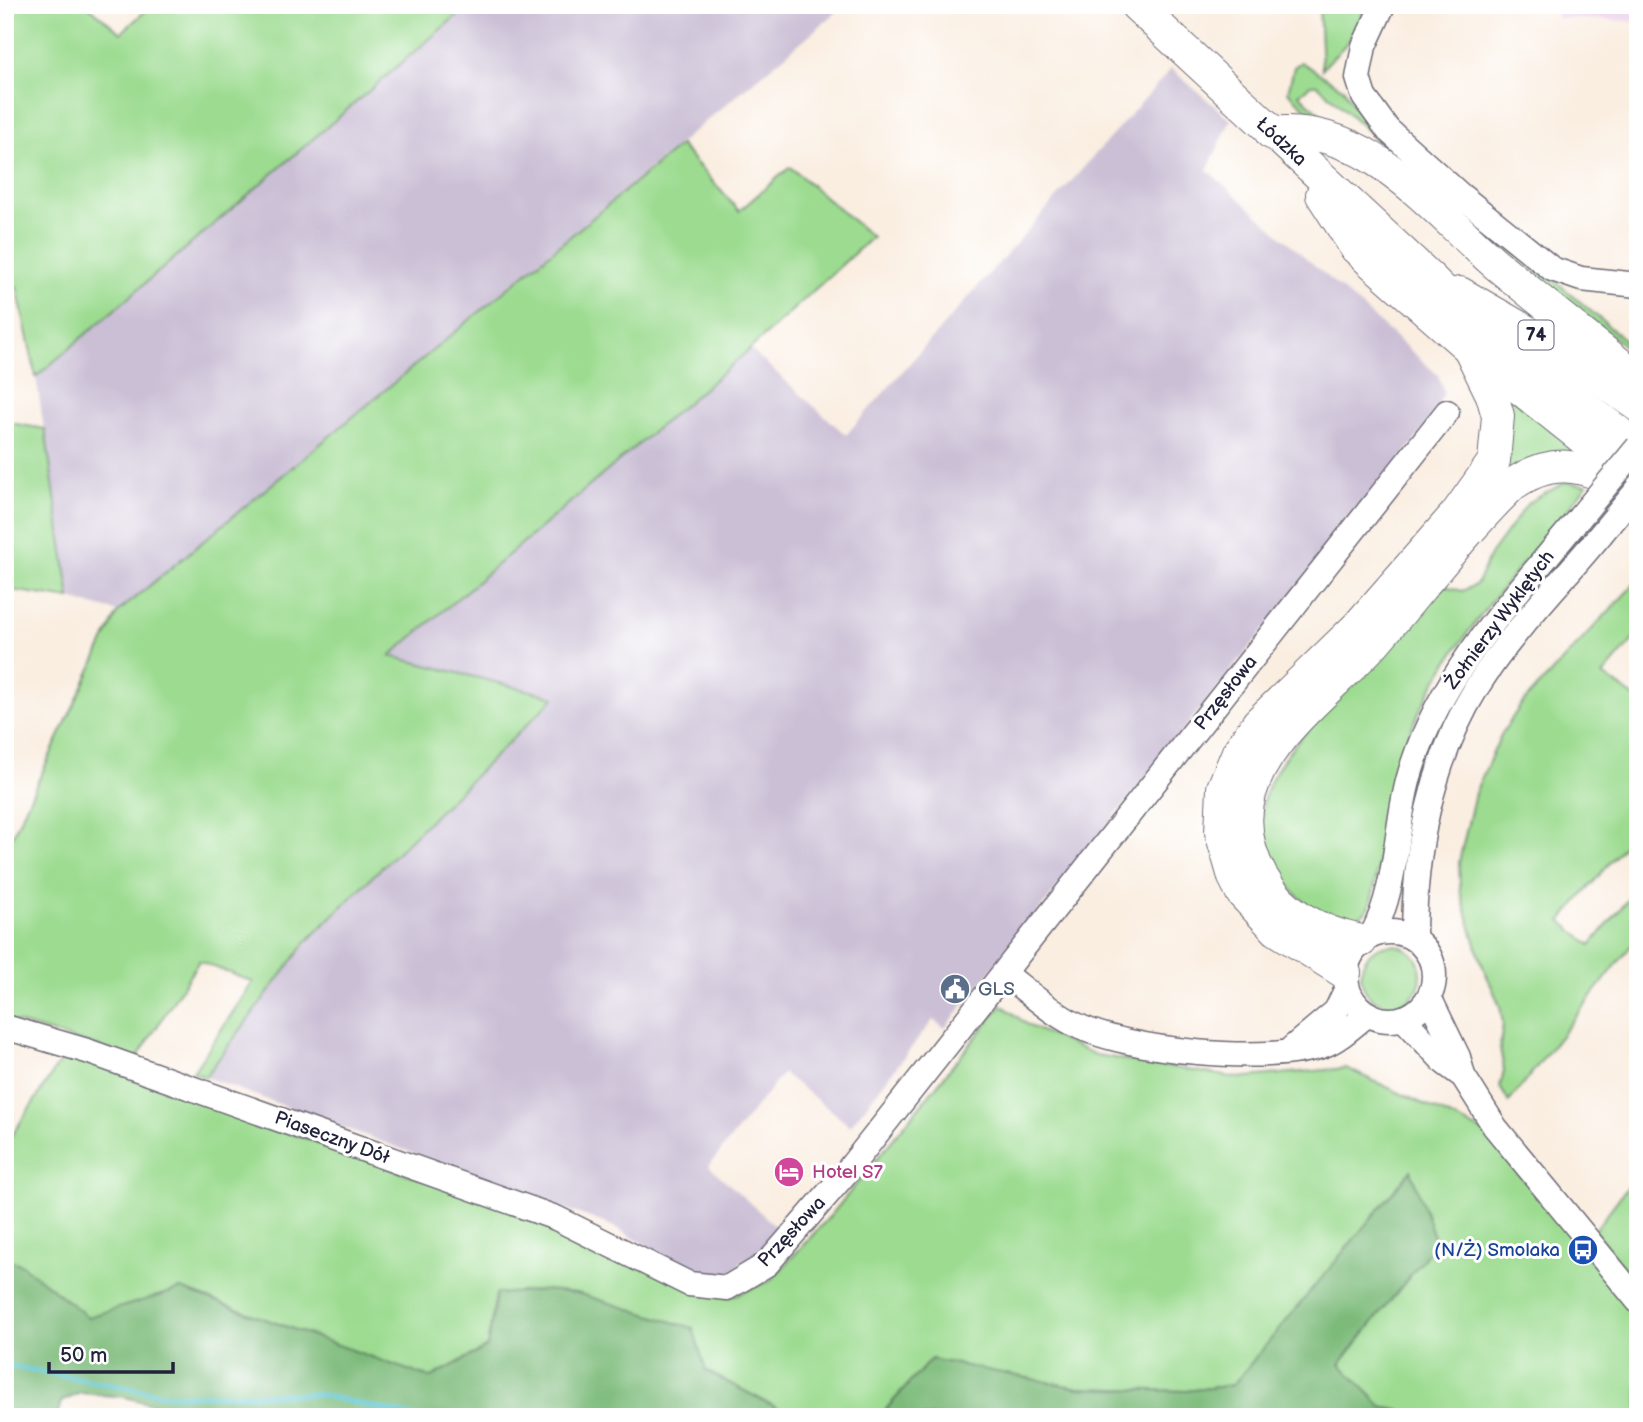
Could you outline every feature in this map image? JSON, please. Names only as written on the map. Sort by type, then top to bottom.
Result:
[{"type":"main road","name":"Łódzka","points":[[1136,5],[1482,329],[1638,447]]},
{"type":"main road","points":[[1271,133],[1312,133],[1337,141],[1392,170],[1495,263],[1638,378]]},
{"type":"main road","points":[[1298,158],[1356,248],[1469,348],[1638,482]]},
{"type":"main road","name":"Łódzka","points":[[1428,276],[1509,318],[1638,406]]},
{"type":"main road","points":[[1440,549],[1494,461],[1498,442],[1498,416],[1492,395],[1469,348]]},
{"type":"main road","points":[[1367,938],[1332,935],[1316,927],[1272,892],[1252,854],[1247,826],[1248,802],[1259,767],[1287,729],[1361,658],[1405,590],[1440,549],[1512,485],[1538,470],[1560,466],[1588,468],[1638,489]]},
{"type":"main road","points":[[1346,981],[1277,930],[1242,893],[1234,877],[1221,832],[1223,788],[1238,752],[1258,723],[1357,627],[1405,590]]},
{"type":"street","points":[[1383,5],[1364,46],[1358,78],[1368,105],[1388,130],[1535,256],[1560,272],[1581,279],[1638,285]]},
{"type":"street","name":"Przęsłowa","points":[[652,1268],[689,1284],[727,1288],[767,1264],[844,1175],[1005,974],[1447,412]]},
{"type":"street","name":"Żołnierzy Wyklętych","points":[[1367,938],[1387,901],[1405,788],[1431,715],[1483,635],[1638,447]]},
{"type":"street","name":"Żołnierzy Wyklętych","points":[[1413,938],[1413,906],[1425,822],[1434,782],[1453,730],[1493,664],[1638,489]]},
{"type":"street","points":[[1286,1053],[1314,1033],[1336,1011],[1346,981],[1348,961],[1367,938],[1393,932],[1413,938],[1431,958],[1434,971],[1429,997],[1413,1013],[1391,1020],[1368,1014],[1359,1008],[1346,981]]},
{"type":"street","points":[[1005,974],[1074,1024],[1104,1036],[1245,1056],[1286,1053],[1325,1045],[1368,1014]]},
{"type":"street","points":[[1429,997],[1458,1057],[1463,1076],[1494,1127],[1638,1301]]},
{"type":"street","points":[[1403,1018],[1445,1063],[1463,1076]]},
{"type":"street","name":"Piaseczny Dół","points":[[5,1027],[110,1059],[556,1217],[652,1268]]},
{"type":"shaded area","points":[[469,5],[845,5],[118,612],[70,599],[36,377]]},
{"type":"shaded area","points":[[1557,5],[1638,5],[1638,24],[1635,21],[1557,18]]},
{"type":"shaded area","points":[[1171,69],[1231,120],[1207,170],[1438,375],[1444,392],[1433,418],[945,1028],[933,1020],[850,1126],[783,1073],[709,1166],[783,1233],[770,1249],[742,1262],[729,1275],[716,1280],[698,1274],[612,1226],[205,1077],[307,941],[555,698],[390,657],[750,349],[846,435]]},
{"type":"green space","points":[[5,5],[87,5],[121,33],[152,5],[469,5],[36,377],[17,287],[5,285],[5,251],[10,251],[5,226]]},
{"type":"green space","points":[[1319,5],[1367,5],[1349,41],[1322,69]]},
{"type":"green space","points":[[1301,62],[1344,89],[1356,110],[1379,132],[1638,351],[1638,357],[1437,195],[1318,85],[1311,85],[1299,94],[1334,127],[1307,110],[1288,92],[1294,67]]},
{"type":"green space","points":[[680,145],[739,211],[790,167],[872,237],[750,349],[390,656],[555,697],[307,941],[205,1077],[193,1072],[253,982],[199,961],[137,1058],[5,1019],[5,851],[118,612]]},
{"type":"green space","points":[[1499,387],[1585,458],[1544,458],[1520,469],[1499,485],[1382,622],[1293,711],[1265,745],[1245,780],[1236,817],[1241,856],[1271,904],[1307,933],[1338,945],[1335,955],[1276,918],[1248,885],[1232,838],[1231,811],[1238,775],[1265,731],[1357,639],[1495,476],[1504,453],[1507,432]]},
{"type":"green space","points":[[5,422],[45,429],[70,599],[5,589]]},
{"type":"green space","points":[[1565,482],[1587,485],[1479,617],[1432,687],[1413,725],[1391,784],[1369,908],[1358,917],[1345,920],[1316,910],[1302,900],[1280,876],[1269,857],[1264,838],[1263,801],[1279,766],[1306,731],[1439,584],[1462,591],[1477,584],[1490,555],[1528,503]]},
{"type":"green space","points":[[1638,580],[1638,634],[1603,675],[1638,700],[1638,829],[1561,921],[1591,945],[1638,887],[1638,937],[1509,1102],[1500,1087],[1504,1070],[1500,1048],[1503,1023],[1500,1006],[1481,962],[1460,890],[1459,862],[1475,793],[1501,735],[1520,706]]},
{"type":"green space","points":[[1391,945],[1408,950],[1416,958],[1421,975],[1416,992],[1408,1000],[1391,1005],[1374,1000],[1366,992],[1361,975],[1366,958],[1374,950]]},
{"type":"green space","points":[[1002,1005],[1029,1026],[1096,1055],[1238,1078],[1346,1068],[1486,1133],[1638,1319],[1638,1417],[1430,1417],[1382,1407],[1340,1364],[1436,1243],[1411,1171],[1233,1385],[1186,1391],[1078,1388],[931,1359],[879,1417],[795,1417],[706,1371],[487,1347],[430,1378],[181,1289],[88,1318],[22,1265],[5,1258],[5,1146],[65,1054],[553,1225],[731,1297],[770,1281],[832,1214]]},
{"type":"green space","points":[[1411,1170],[1436,1243],[1340,1364],[1382,1407],[1430,1417],[879,1417],[931,1359],[1078,1388],[1186,1391],[1233,1385]]},
{"type":"green space","points":[[1638,1173],[1638,1285],[1594,1231]]},
{"type":"green space","points":[[5,1258],[22,1265],[88,1317],[181,1289],[430,1378],[487,1347],[496,1294],[547,1290],[577,1293],[693,1328],[706,1371],[795,1417],[198,1417],[125,1397],[80,1393],[61,1402],[57,1417],[5,1417]]},
{"type":"waterway","points":[[5,1365],[167,1395],[317,1394],[416,1417]]},
{"type":"place","name":"GLS","points":[[955,989]]},
{"type":"place","name":"Hotel S7","points":[[789,1172]]},
{"type":"place","name":"(N/Ż) Smolaka","points":[[1583,1250]]}]
